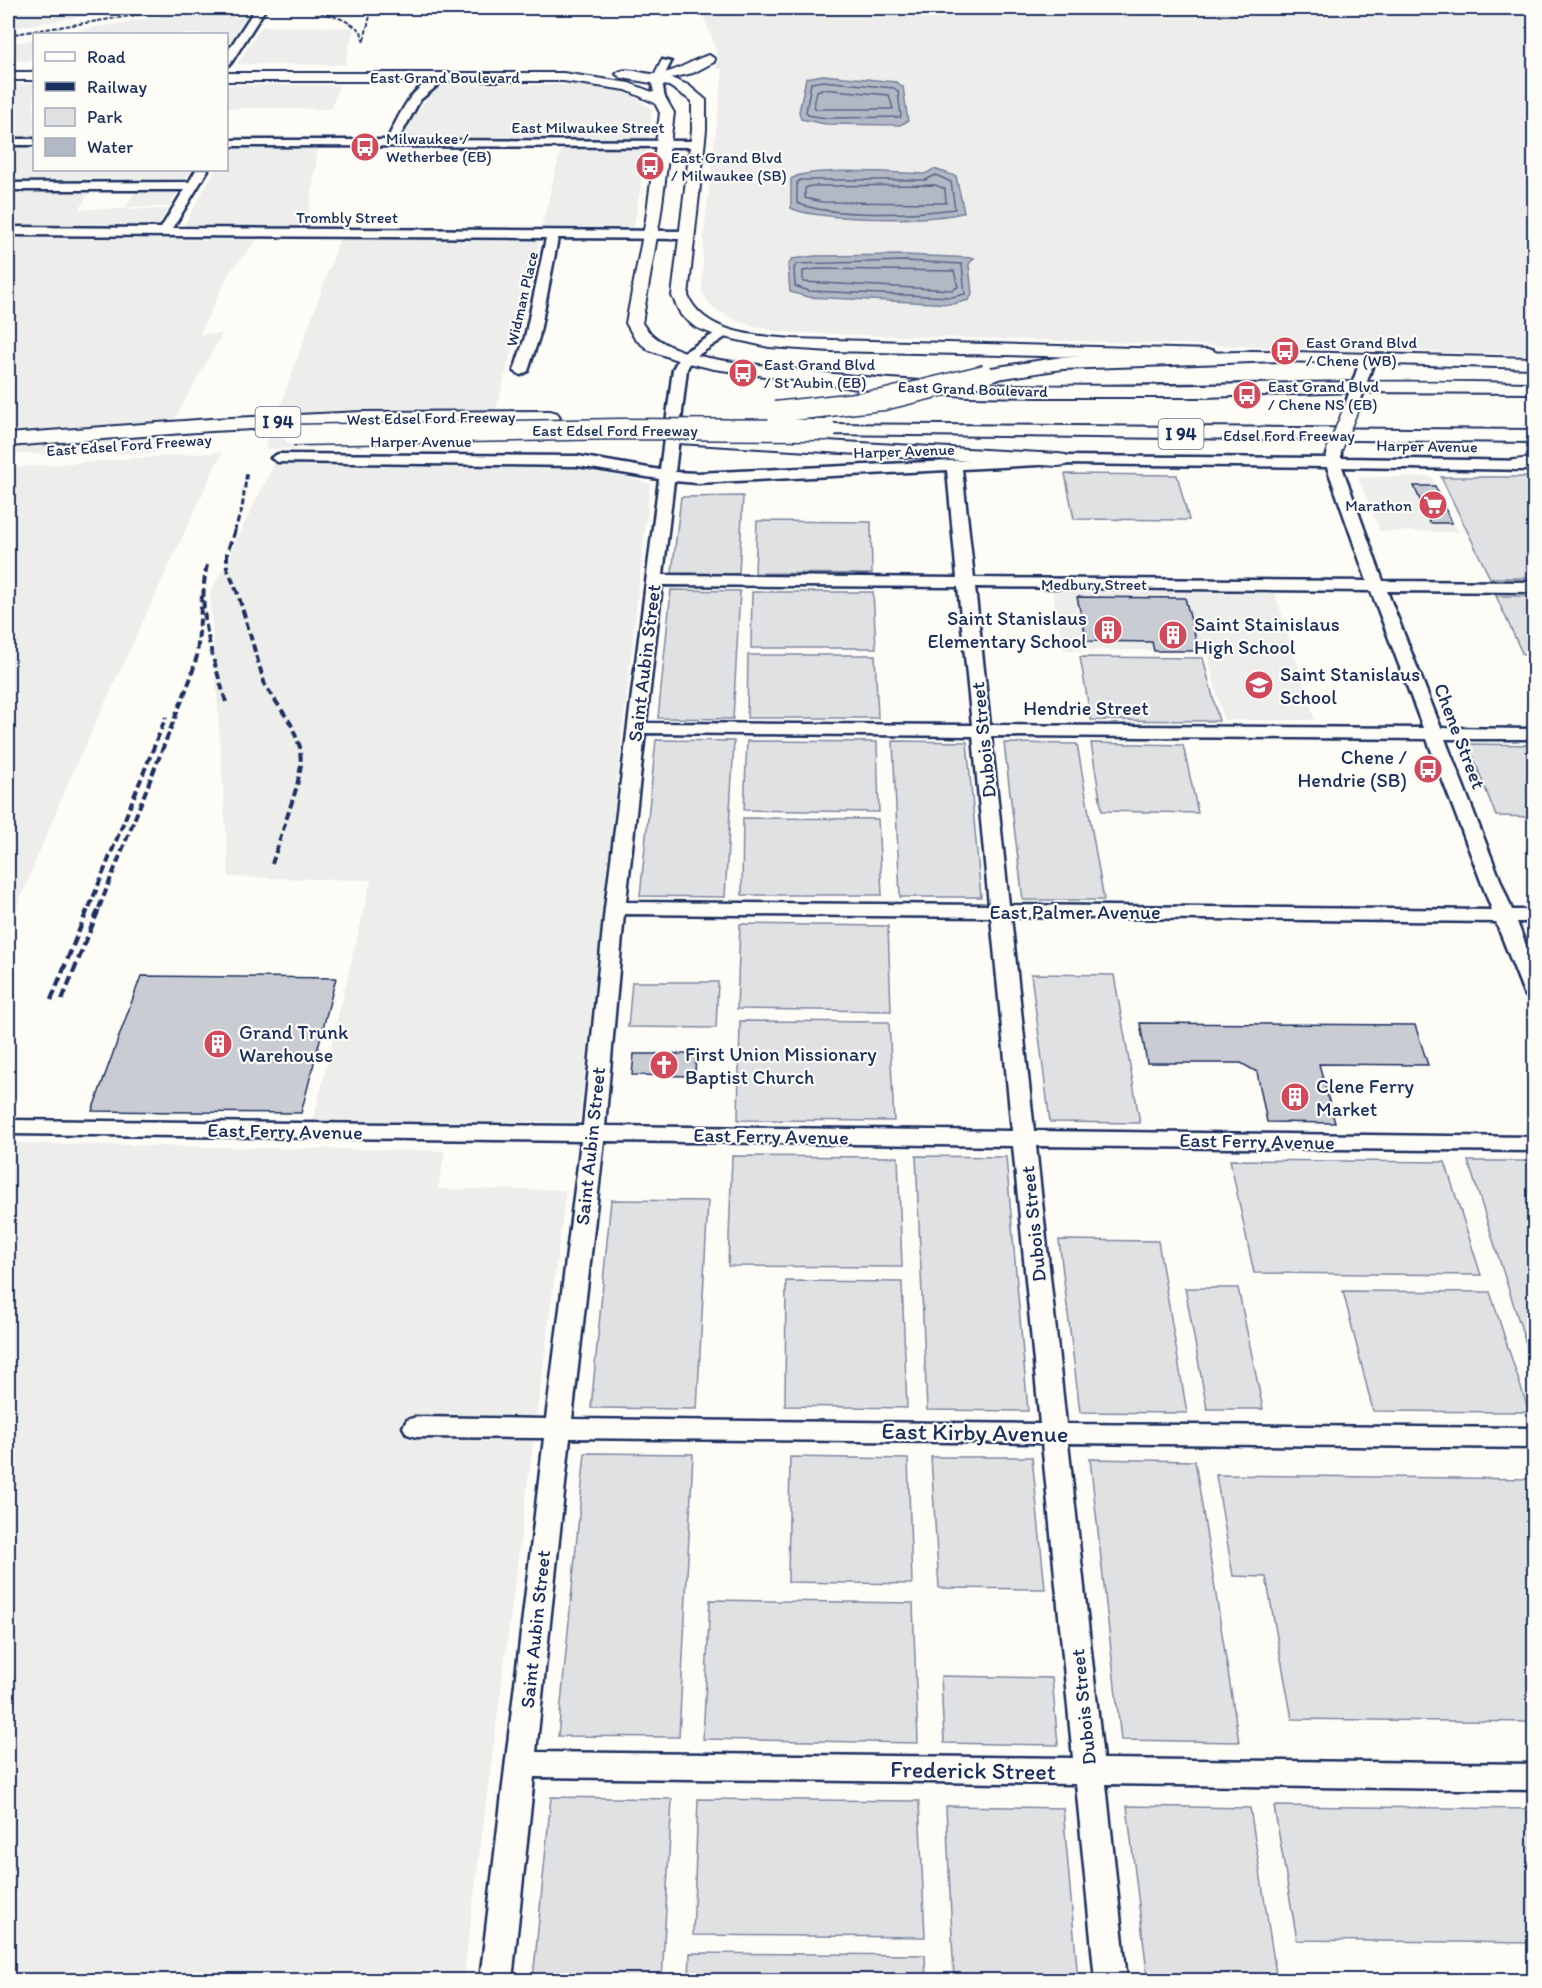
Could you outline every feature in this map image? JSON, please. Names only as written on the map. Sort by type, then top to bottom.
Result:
[{"type":"highway","points":[[550,417],[598,411],[794,411],[883,400],[985,375],[1062,363],[1275,357]]},
{"type":"highway","name":"West Edsel Ford Freeway","points":[[8,440],[211,425],[363,418],[550,417],[854,422]]},
{"type":"highway","name":"Edsel Ford Freeway","points":[[854,422],[1534,428]]},
{"type":"highway","name":"East Edsel Ford Freeway","points":[[8,454],[293,435],[619,429],[827,430]]},
{"type":"highway","name":"Edsel Ford Freeway","points":[[827,430],[1534,436]]},
{"type":"highway","points":[[293,435],[685,439],[1058,460]]},
{"type":"main road","points":[[563,77],[656,78],[688,70],[709,59]]},
{"type":"main road","points":[[589,72],[642,70],[666,62]]},
{"type":"main road","name":"East Grand Boulevard","points":[[228,72],[563,77],[629,87],[660,100],[667,113],[662,144],[687,234],[680,296],[683,307],[700,321],[722,333],[780,343],[831,346],[1534,363]]},
{"type":"main road","points":[[589,72],[656,78]]},
{"type":"main road","name":"East Grand Boulevard","points":[[498,75],[589,72]]},
{"type":"main road","points":[[8,74],[33,74]]},
{"type":"main road","name":"East Grand Boulevard","points":[[228,77],[264,74]]},
{"type":"main road","name":"East Grand Boulevard","points":[[656,78],[690,92],[699,100],[698,137],[650,234],[634,323],[641,335],[655,346],[686,357],[714,364],[859,384],[968,391],[1193,392],[1358,387],[1534,388]]},
{"type":"main road","points":[[643,269],[663,267],[683,270]]},
{"type":"main road","points":[[1436,387],[1423,381],[1420,372],[1426,367],[1445,361]]},
{"type":"street","points":[[228,60],[259,12]]},
{"type":"street","points":[[660,100],[656,78],[666,62]]},
{"type":"street","points":[[391,143],[403,118],[425,87],[439,80]]},
{"type":"street","name":"East Milwaukee Street","points":[[228,143],[662,144],[698,137]]},
{"type":"street","points":[[8,142],[33,142]]},
{"type":"street","points":[[165,232],[201,171]]},
{"type":"street","points":[[8,186],[193,186]]},
{"type":"street","name":"Trombly Street","points":[[8,231],[687,234]]},
{"type":"street","name":"Widman Place","points":[[521,371],[531,337],[553,234]]},
{"type":"street","points":[[686,357],[722,333]]},
{"type":"street","name":"Saint Aubin Street","points":[[496,1980],[557,1428],[593,1135],[615,908],[680,369],[686,357]]},
{"type":"street","points":[[1334,457],[1368,358]]},
{"type":"street","name":"Harper Avenue","points":[[278,458],[578,460],[667,476],[698,478],[1058,460],[1334,457],[1530,465]]},
{"type":"street","name":"Chene Street","points":[[1334,457],[1378,586],[1534,993]]},
{"type":"street","name":"Dubois Street","points":[[954,467],[1111,1980]]},
{"type":"street","name":"Medbury Street","points":[[654,580],[1534,587]]},
{"type":"street","name":"Hendrie Street","points":[[637,728],[1534,734]]},
{"type":"street","name":"East Palmer Avenue","points":[[615,908],[1534,916]]},
{"type":"street","name":"East Ferry Avenue","points":[[8,1127],[1534,1144]]},
{"type":"street","name":"East Kirby Avenue","points":[[416,1427],[1534,1438]]},
{"type":"street","name":"Frederick Street","points":[[520,1764],[1534,1777]]},
{"type":"shaded area","points":[[8,8],[131,8],[8,29]]},
{"type":"shaded area","points":[[251,8],[228,49],[228,33],[64,33],[174,14]]},
{"type":"shaded area","points":[[704,8],[1534,8],[1534,355],[799,333],[774,331],[736,321],[713,308],[702,293],[704,230],[723,69],[716,69],[718,62],[715,46],[704,18]]},
{"type":"shaded area","points":[[262,26],[354,27],[345,65],[237,64]]},
{"type":"shaded area","points":[[33,39],[33,61],[8,61],[8,44]]},
{"type":"shaded area","points":[[8,84],[33,84],[33,138],[8,138]]},
{"type":"shaded area","points":[[228,85],[339,85],[331,109],[228,108]]},
{"type":"shaded area","points":[[437,85],[598,85],[630,94],[652,109],[649,140],[401,138],[408,124]]},
{"type":"shaded area","points":[[8,146],[33,146],[33,171],[190,171],[184,182],[8,181]]},
{"type":"shaded area","points":[[228,147],[318,148],[307,228],[183,227],[214,171],[228,171]]},
{"type":"shaded area","points":[[561,149],[647,149],[633,230],[541,229]]},
{"type":"shaded area","points":[[8,189],[91,190],[79,209],[168,209],[158,227],[8,226]]},
{"type":"shaded area","points":[[136,190],[179,190],[169,207],[126,207]]},
{"type":"shaded area","points":[[8,238],[257,240],[229,273],[200,334],[222,334],[156,453],[8,454]]},
{"type":"shaded area","points":[[340,238],[540,239],[488,442],[265,449]]},
{"type":"shaded area","points":[[222,452],[69,780],[8,928],[8,468]]},
{"type":"shaded area","points":[[274,464],[597,468],[650,484],[579,1122],[313,1121],[371,880],[229,877],[210,594]]},
{"type":"shaded area","points":[[1358,477],[1432,477],[1458,532],[1380,531]]},
{"type":"shaded area","name":"Saint Stanislaus School","points":[[1053,591],[1275,593],[1315,720],[1224,720],[1206,651],[1063,650]]},
{"type":"shaded area","points":[[8,1143],[445,1151],[438,1189],[566,1190],[463,1980],[8,1980]]},
{"type":"green space","points":[[1065,474],[1177,475],[1189,520],[1074,519]]},
{"type":"green space","points":[[1441,477],[1534,477],[1534,578],[1490,578]]},
{"type":"green space","points":[[743,496],[739,574],[672,573],[681,497]]},
{"type":"green space","points":[[757,521],[871,522],[872,574],[755,573]]},
{"type":"green space","points":[[671,590],[740,591],[733,719],[658,718]]},
{"type":"green space","points":[[752,592],[873,592],[876,648],[751,648]]},
{"type":"green space","points":[[1496,596],[1534,596],[1534,655],[1523,655]]},
{"type":"green space","points":[[748,655],[875,655],[878,718],[747,718]]},
{"type":"green space","points":[[1080,657],[1203,658],[1219,721],[1091,720]]},
{"type":"green space","points":[[656,740],[734,741],[725,897],[640,896]]},
{"type":"green space","points":[[747,741],[877,742],[879,812],[744,810]]},
{"type":"green space","points":[[893,741],[967,742],[981,897],[900,897]]},
{"type":"green space","points":[[1004,743],[1077,744],[1104,900],[1023,900]]},
{"type":"green space","points":[[1091,743],[1183,745],[1198,813],[1102,811]]},
{"type":"green space","points":[[1468,744],[1534,745],[1534,817],[1496,816]]},
{"type":"green space","points":[[743,818],[878,819],[882,895],[742,895]]},
{"type":"green space","points":[[740,924],[888,926],[891,1011],[737,1009]]},
{"type":"green space","points":[[1031,974],[1114,975],[1140,1123],[1050,1122]]},
{"type":"green space","points":[[632,982],[718,982],[716,1028],[628,1027]]},
{"type":"green space","points":[[740,1021],[889,1022],[894,1121],[738,1120]]},
{"type":"green space","points":[[732,1156],[898,1157],[902,1267],[728,1266]]},
{"type":"green space","points":[[916,1156],[1006,1157],[1028,1411],[927,1410]]},
{"type":"green space","points":[[1230,1160],[1445,1162],[1481,1275],[1254,1273]]},
{"type":"green space","points":[[1468,1161],[1534,1161],[1534,1369]]},
{"type":"green space","points":[[611,1200],[708,1201],[697,1409],[591,1408]]},
{"type":"green space","points":[[1059,1240],[1158,1241],[1187,1413],[1080,1412]]},
{"type":"green space","points":[[786,1281],[902,1282],[907,1408],[785,1406]]},
{"type":"green space","points":[[1185,1288],[1238,1288],[1263,1409],[1207,1409]]},
{"type":"green space","points":[[1343,1291],[1490,1292],[1529,1412],[1373,1411]]},
{"type":"green space","points":[[585,1453],[693,1454],[679,1737],[558,1736]]},
{"type":"green space","points":[[790,1457],[908,1459],[912,1584],[788,1582]]},
{"type":"green space","points":[[931,1457],[1032,1457],[1045,1589],[939,1588]]},
{"type":"green space","points":[[1090,1459],[1195,1461],[1239,1742],[1121,1740]]},
{"type":"green space","points":[[1216,1475],[1534,1479],[1534,1722],[1292,1719],[1266,1577],[1233,1576]]},
{"type":"green space","points":[[710,1600],[913,1603],[918,1743],[703,1739]]},
{"type":"green space","points":[[941,1676],[1052,1678],[1058,1745],[944,1743]]},
{"type":"green space","points":[[551,1797],[672,1799],[662,1980],[533,1980]]},
{"type":"green space","points":[[698,1799],[919,1801],[925,1937],[693,1935]]},
{"type":"green space","points":[[946,1806],[1063,1808],[1078,1980],[954,1980]]},
{"type":"green space","points":[[1127,1806],[1250,1808],[1277,1980],[1148,1980]]},
{"type":"green space","points":[[1274,1806],[1534,1809],[1534,1943],[1297,1940]]},
{"type":"green space","points":[[690,1953],[925,1955],[926,1980],[689,1980]]},
{"type":"water","points":[[823,75],[896,82],[903,87],[908,121],[900,125],[825,124],[801,119],[799,112],[806,78]]},
{"type":"water","points":[[934,169],[956,176],[964,212],[929,217],[877,219],[825,216],[791,208],[791,179],[800,175],[834,171],[925,174]]},
{"type":"water","points":[[905,255],[974,258],[969,264],[972,294],[969,300],[953,304],[808,297],[790,292],[788,266],[792,259],[815,256]]},
{"type":"building","name":"Marathon","points":[[1414,486],[1435,486],[1452,523],[1430,523]]},
{"type":"building","points":[[1077,597],[1185,598],[1199,651],[1154,651],[1152,642],[1087,641]]},
{"type":"building","name":"Grand Trunk Warehouse","points":[[141,976],[336,978],[301,1113],[92,1111]]},
{"type":"building","name":"Clene Ferry Market","points":[[1140,1023],[1415,1025],[1428,1065],[1319,1064],[1335,1123],[1267,1122],[1257,1072],[1241,1063],[1147,1063]]},
{"type":"building","name":"First Union Missionary Baptist Church","points":[[634,1054],[696,1054],[695,1076],[632,1075]]},
{"type":"railway","points":[[8,35],[182,8]]},
{"type":"railway","points":[[174,12],[202,8]]},
{"type":"railway","points":[[288,8],[336,17],[361,31],[364,43]]},
{"type":"railway","points":[[364,40],[372,8]]},
{"type":"railway","points":[[234,532],[242,509],[247,471]]},
{"type":"railway","points":[[235,530],[227,553],[227,568],[238,594],[265,685],[291,724],[300,747],[301,765],[297,786],[272,864]]},
{"type":"railway","points":[[207,565],[204,583],[205,617],[211,651],[226,702]]},
{"type":"railway","points":[[99,908],[190,680],[197,656],[202,596]]},
{"type":"railway","points":[[89,908],[166,717]]},
{"type":"railway","points":[[51,1000],[89,906]]},
{"type":"railway","points":[[62,1000],[100,906]]},
{"type":"place","name":"Milwaukee / Wetherbee (EB)","points":[[365,147]]},
{"type":"place","name":"East Grand Blvd / Milwaukee (SB)","points":[[650,166]]},
{"type":"place","name":"East Grand Blvd / Chene (WB)","points":[[1285,351]]},
{"type":"place","name":"East Grand Blvd / St Aubin (EB)","points":[[743,373]]},
{"type":"place","name":"East Grand Blvd / Chene NS (EB)","points":[[1247,395]]},
{"type":"place","name":"Marathon","points":[[1433,505]]},
{"type":"place","name":"Saint Stanislaus Elementary School","points":[[1108,630]]},
{"type":"place","name":"Saint Stainislaus High School","points":[[1173,635]]},
{"type":"place","name":"Saint Stanislaus School","points":[[1259,685]]},
{"type":"place","name":"Chene / Hendrie (SB)","points":[[1428,769]]},
{"type":"place","name":"Grand Trunk Warehouse","points":[[218,1044]]},
{"type":"place","name":"First Union Missionary Baptist Church","points":[[664,1065]]},
{"type":"place","name":"Clene Ferry Market","points":[[1295,1097]]}]
